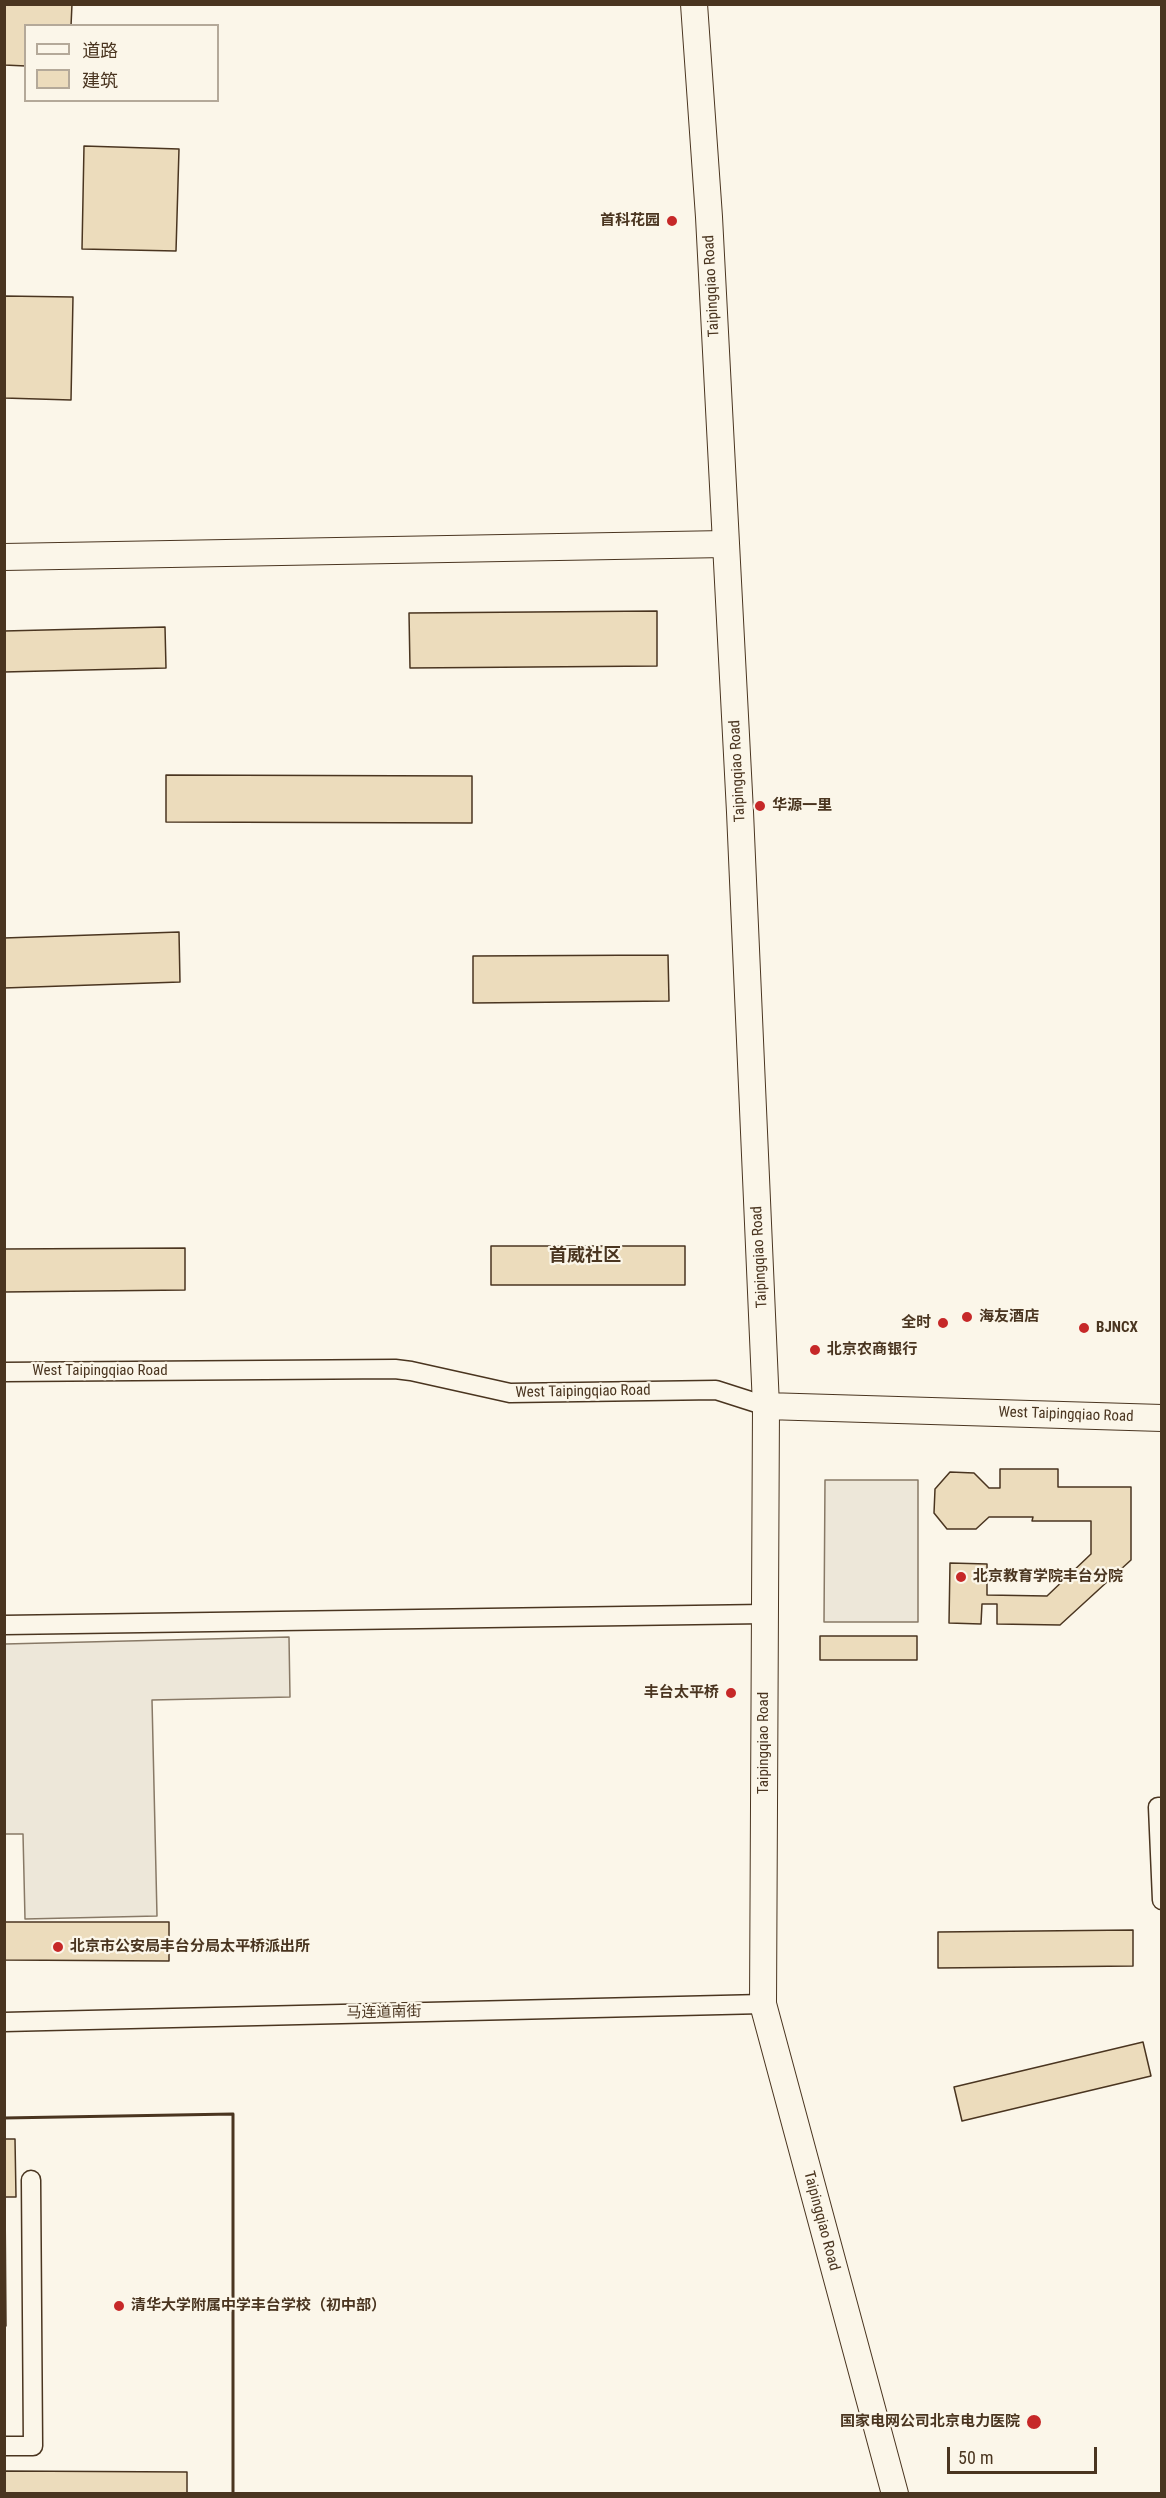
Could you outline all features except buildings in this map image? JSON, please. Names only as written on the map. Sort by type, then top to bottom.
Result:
[{"type":"street","name":"Taipingqiao Road","points":[[694,4],[709,217],[741,824],[766,1406],[763,2004],[895,2493]]},
{"type":"street","points":[[4,557],[725,544]]},
{"type":"street","name":"West Taipingqiao Road","points":[[4,1372],[395,1369],[510,1393],[716,1390],[766,1406],[1161,1418]]},
{"type":"street","points":[[4,1625],[764,1614]]},
{"type":"street","points":[[1161,1807],[1158,1807],[1161,1900]]},
{"type":"street","name":"马连道南街","points":[[4,2022],[763,2004]]},
{"type":"street","points":[[4,2446],[33,2446],[31,2180]]},
{"type":"shaded area","points":[[825,1480],[918,1480],[918,1622],[824,1622]]},
{"type":"shaded area","points":[[289,1637],[290,1697],[152,1700],[157,1916],[25,1919],[23,1834],[5,1834],[5,1644]]},
{"type":"wall","points":[[4,2118],[233,2114],[233,2494]]},
{"type":"place","name":"首科花园","points":[[672,221]]},
{"type":"place","name":"华源一里","points":[[760,806]]},
{"type":"place","name":"海友酒店","points":[[967,1317]]},
{"type":"place","name":"全时","points":[[943,1323]]},
{"type":"place","name":"BJNCX","points":[[1084,1328]]},
{"type":"place","name":"北京农商银行","points":[[815,1350]]},
{"type":"place","name":"北京教育学院丰台分院","points":[[961,1577]]},
{"type":"place","name":"丰台太平桥","points":[[731,1693]]},
{"type":"place","name":"北京市公安局丰台分局太平桥派出所","points":[[58,1947]]},
{"type":"place","name":"清华大学附属中学丰台学校（初中部）","points":[[119,2306]]},
{"type":"place","name":"国家电网公司北京电力医院","points":[[1034,2422]]},
{"type":"district","name":"首威社区","points":[[585,1256]]}]
